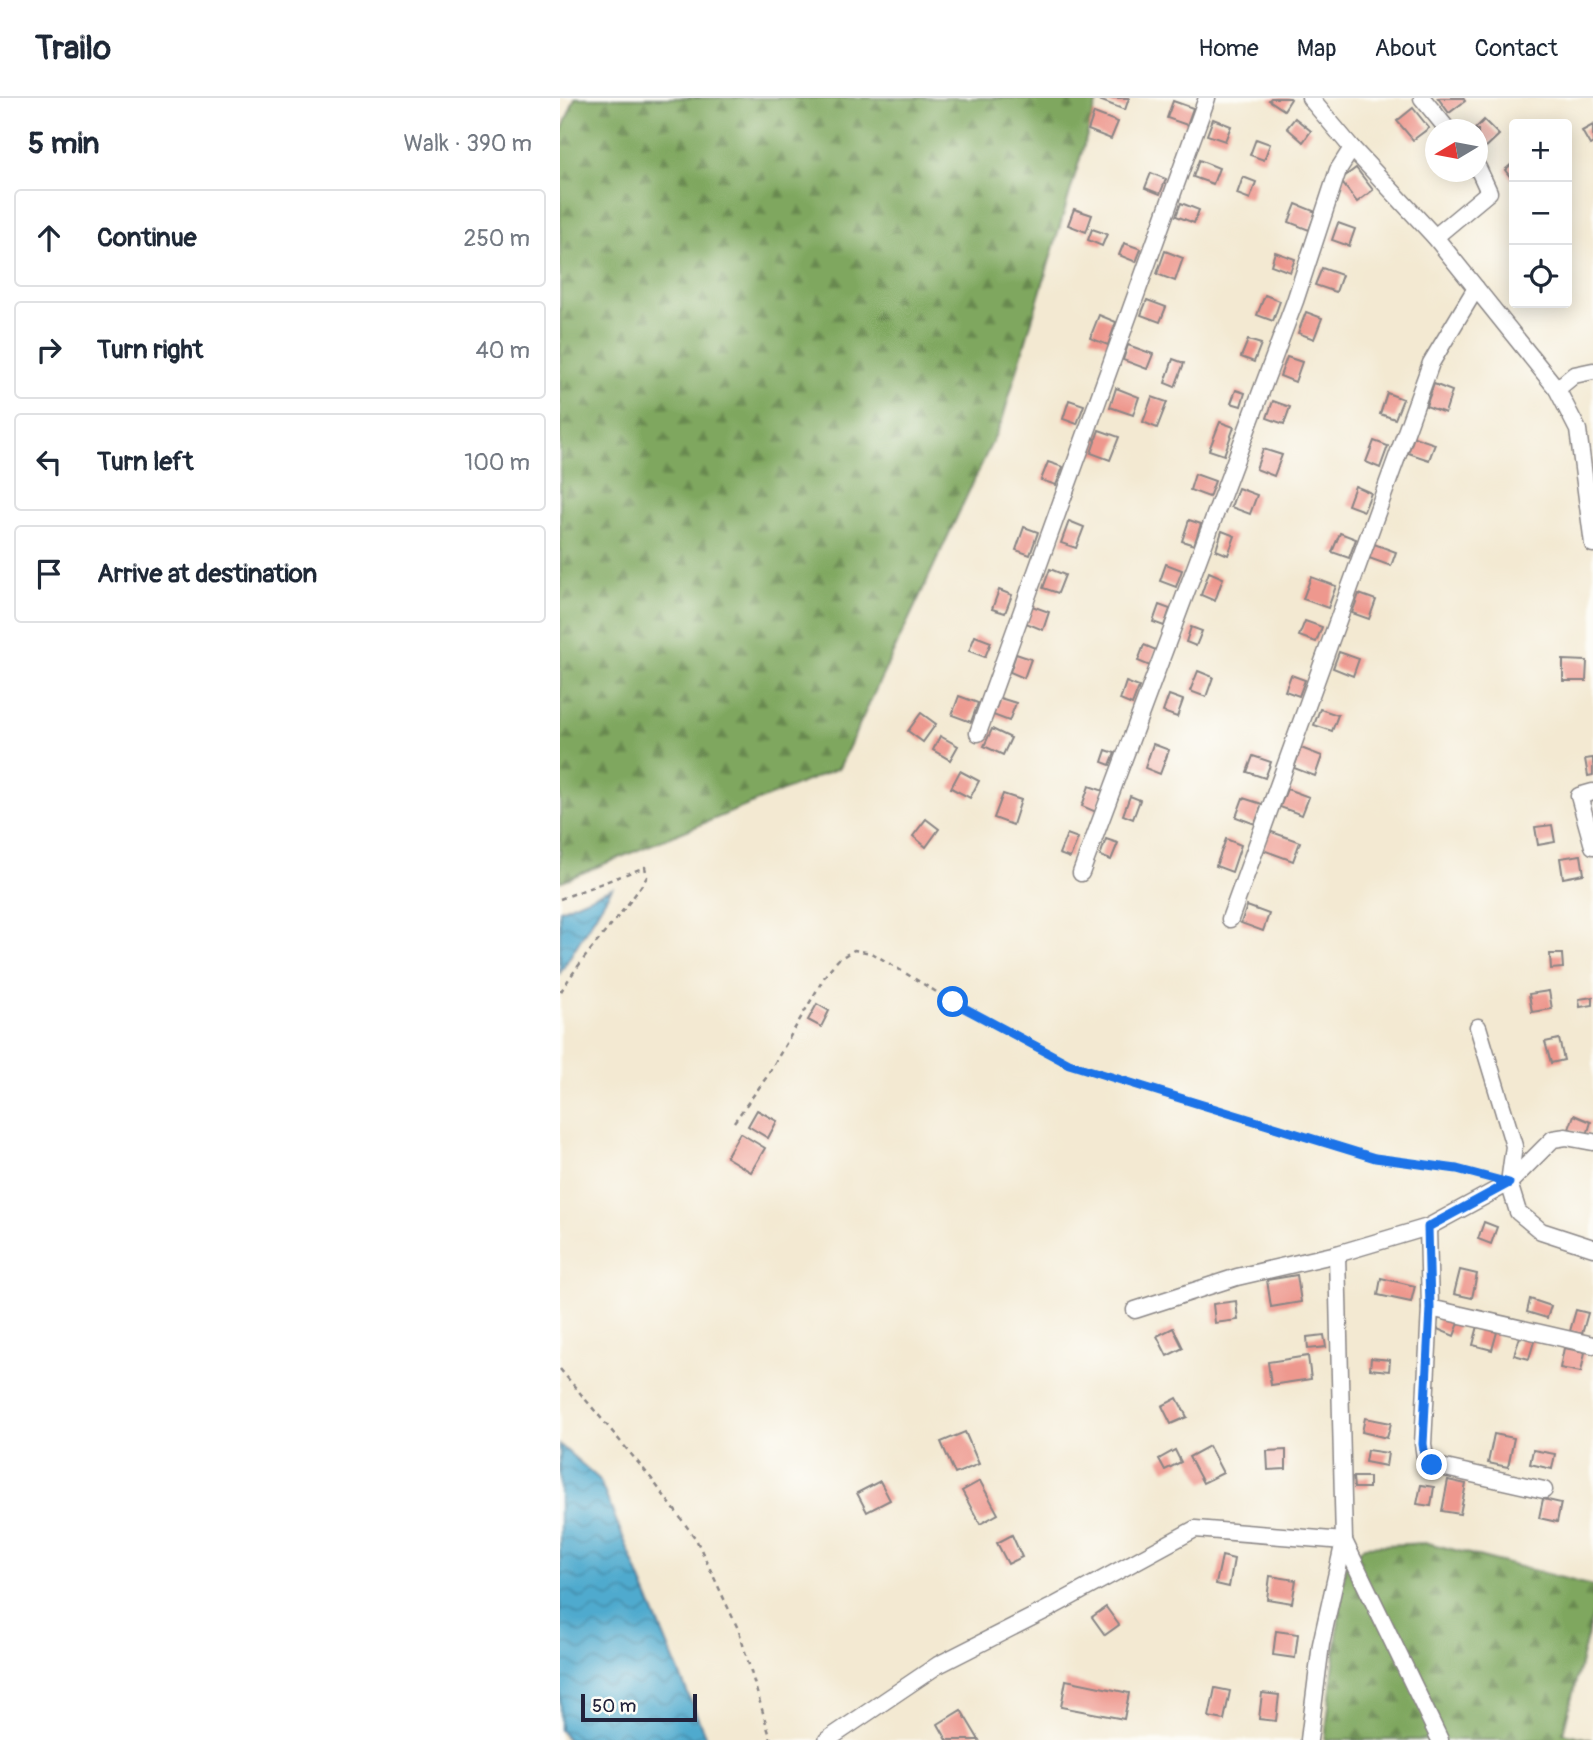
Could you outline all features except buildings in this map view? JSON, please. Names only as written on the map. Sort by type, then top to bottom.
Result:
[{"type":"street","points":[[978,733],[1207,98]]},
{"type":"street","points":[[1310,98],[1352,148],[1435,237],[1557,389],[1578,430],[1593,544]]},
{"type":"street","points":[[1422,98],[1439,119]]},
{"type":"street","points":[[1081,873],[1296,301],[1338,170],[1352,148]]},
{"type":"street","points":[[1435,237],[1489,192],[1484,182]]},
{"type":"street","points":[[1230,919],[1432,363],[1476,288]]},
{"type":"street","points":[[1557,389],[1574,375],[1593,371]]},
{"type":"street","points":[[1593,792],[1579,796],[1593,846]]},
{"type":"street","points":[[1478,1027],[1514,1146],[1509,1183],[1518,1212],[1541,1231],[1593,1248]]},
{"type":"street","points":[[1135,1310],[1237,1277],[1337,1254],[1428,1227],[1509,1183],[1553,1139],[1566,1136],[1593,1142]]},
{"type":"street","points":[[1428,1227],[1430,1308],[1423,1444],[1425,1457],[1432,1465],[1544,1490]]},
{"type":"street","points":[[1310,1740],[1321,1644],[1345,1541],[1337,1254]]},
{"type":"street","points":[[1430,1308],[1593,1345]]},
{"type":"street","points":[[827,1740],[938,1665],[1195,1529],[1345,1541]]},
{"type":"street","points":[[1345,1541],[1440,1740]]},
{"type":"path","points":[[560,899],[645,867],[648,877],[635,897],[602,934],[560,993]]},
{"type":"path","points":[[734,1122],[766,1078],[828,971],[854,950],[872,953],[953,1002],[1069,1064],[1375,1158],[1457,1169],[1509,1183]]},
{"type":"path","points":[[560,1369],[651,1478],[695,1539],[739,1631],[771,1740]]},
{"type":"green space","points":[[575,98],[1098,98],[1002,421],[839,768],[560,882],[560,135]]},
{"type":"green space","points":[[1428,1543],[1593,1586],[1593,1613],[1563,1733],[1593,1740],[1325,1740],[1345,1567],[1364,1546]]},
{"type":"water","points":[[612,888],[560,973],[560,910]]},
{"type":"water","points":[[560,1445],[599,1479],[707,1740],[568,1740],[560,1730]]},
{"type":"route","points":[[953,1002],[1069,1064],[1252,1118],[1375,1158],[1457,1169],[1509,1183],[1428,1227],[1430,1308],[1423,1444],[1425,1457],[1432,1465]]}]
